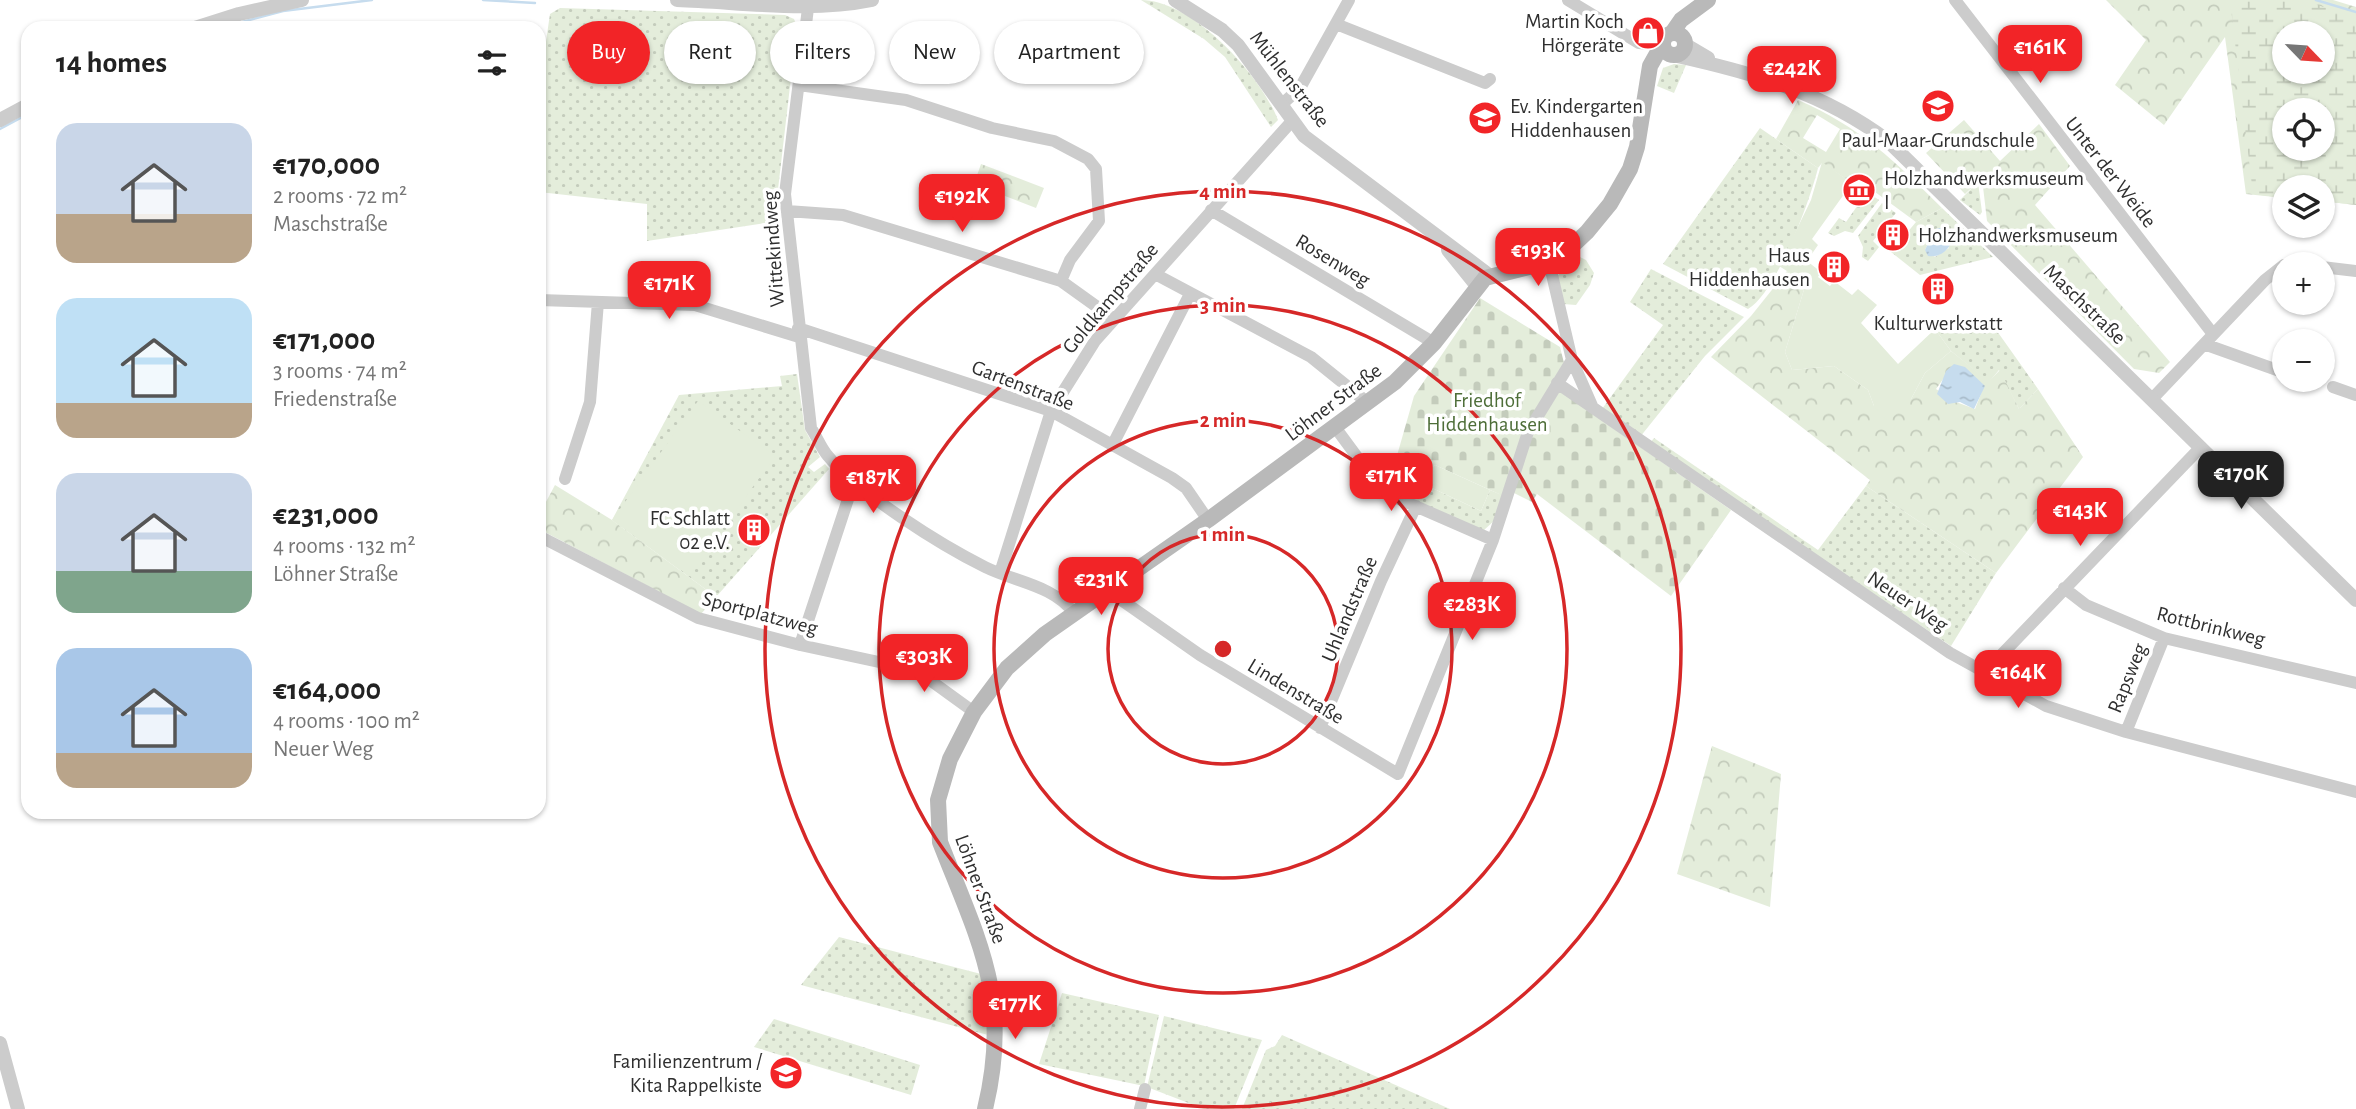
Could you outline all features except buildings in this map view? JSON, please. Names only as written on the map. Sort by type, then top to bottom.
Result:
[{"type":"main road","points":[[1483,281],[1549,262],[1587,232],[1621,187],[1637,147],[1647,90],[1659,62],[1686,24],[1706,2]]},
{"type":"main road","name":"Löhner Straße","points":[[985,1109],[996,1046],[993,992],[983,954],[940,842],[937,822],[937,800],[943,777],[974,712],[1007,668],[1073,613],[1208,520],[1395,382],[1434,343],[1483,281]]},
{"type":"street","points":[[217,21],[302,0]]},
{"type":"street","points":[[677,0],[841,5],[872,0]]},
{"type":"street","name":"Mühlenstraße","points":[[1175,0],[1222,30],[1238,45],[1304,136],[1438,239],[1483,281]]},
{"type":"street","points":[[1281,105],[1300,88],[1349,0]]},
{"type":"street","points":[[1568,0],[1639,43],[1673,45]]},
{"type":"street","name":"Unter der Weide","points":[[1955,0],[2209,339]]},
{"type":"street","name":"Wittekindweg","points":[[808,3],[785,194],[811,428],[828,456],[854,481],[937,541],[1000,573],[1042,588],[1065,602],[1073,613]]},
{"type":"street","points":[[1336,24],[1485,83],[1490,79]]},
{"type":"street","name":"Maschstraße","points":[[1673,45],[1719,64],[1824,100],[1888,141],[2356,600]]},
{"type":"street","points":[[799,85],[906,100],[992,128],[1054,141],[1088,159],[1096,169],[1099,221],[1070,260],[1061,281]]},
{"type":"street","points":[[0,120],[21,109]]},
{"type":"street","name":"Goldkampstraße","points":[[1000,573],[1052,411],[1076,368],[1114,319],[1292,121]]},
{"type":"street","name":"Rosenweg","points":[[1211,210],[1434,343]]},
{"type":"street","points":[[787,211],[843,215],[1061,281],[1114,319]]},
{"type":"street","points":[[1549,262],[1572,360],[1592,408]]},
{"type":"street","points":[[2335,269],[2356,271]]},
{"type":"street","points":[[1155,274],[1311,357],[1368,403]]},
{"type":"street","points":[[2151,398],[2272,278]]},
{"type":"street","points":[[1112,446],[1190,294]]},
{"type":"street","name":"Gartenstraße","points":[[546,300],[695,305],[799,332],[1052,411],[1186,488],[1208,520]]},
{"type":"street","points":[[565,479],[590,402],[598,302]]},
{"type":"street","points":[[2209,339],[2272,368]]},
{"type":"street","points":[[1335,427],[1383,492],[1493,540],[1528,432],[1572,360]]},
{"type":"street","name":"Neuer Weg","points":[[1556,383],[1983,674],[2046,706],[2126,732],[2356,792]]},
{"type":"street","points":[[2335,388],[2356,395]]},
{"type":"street","points":[[1983,674],[2201,447]]},
{"type":"street","points":[[800,645],[854,481]]},
{"type":"street","name":"Uhlandstraße","points":[[1320,728],[1381,581],[1416,506]]},
{"type":"street","name":"Sportplatzweg","points":[[546,540],[698,618],[800,645],[916,670],[939,684],[974,712]]},
{"type":"street","name":"Lindenstraße","points":[[1107,590],[1200,655],[1398,774],[1493,540]]},
{"type":"street","name":"Rottbrinkweg","points":[[2064,588],[2086,605],[2164,638],[2356,683]]},
{"type":"street","name":"Rapsweg","points":[[2126,732],[2164,638]]},
{"type":"street","points":[[0,1043],[18,1109]]},
{"type":"street","points":[[1140,1109],[1145,1089]]},
{"type":"green space","points":[[1141,0],[1161,3],[1181,12],[1222,43],[1256,82],[1278,120],[1271,127],[1225,57],[1204,39]]},
{"type":"green space","points":[[2106,0],[2333,0],[2356,7],[2356,205],[2335,203],[2335,175],[2272,175],[2272,197],[2246,194],[2225,37],[2164,125],[2115,85],[2146,40]]},
{"type":"green space","points":[[2230,0],[2301,0],[2356,17],[2356,205],[2335,203],[2335,175],[2272,175],[2272,196],[2253,194]]},
{"type":"green space","points":[[560,8],[785,15],[794,19],[795,21],[770,21],[770,84],[790,84],[777,198],[778,221],[647,241],[647,204],[546,193],[546,41],[550,14]]},
{"type":"green space","points":[[1674,64],[1686,65],[1674,93],[1657,86],[1663,68]]},
{"type":"green space","points":[[1798,100],[1840,121],[1876,146],[1942,208],[1916,222],[1856,178],[1852,183],[1822,163],[1818,168],[1776,139]],"holes":[[[1817,115],[1840,129],[1826,152],[1803,138]]]},
{"type":"green space","points":[[1964,120],[2000,161],[2039,124],[2070,166],[2035,205],[2170,362],[2159,373],[2134,369],[1987,221],[1982,178],[1965,194],[1926,153]]},
{"type":"green space","points":[[1760,128],[1818,168],[1800,223],[1780,266],[1759,300],[1748,309],[1663,264]]},
{"type":"green space","points":[[1822,162],[1852,183],[1812,239],[1818,245],[1807,261],[1821,272],[1818,277],[1830,286],[1834,281],[1852,295],[1858,289],[1877,305],[1861,323],[1898,364],[1935,329],[1951,351],[1925,373],[1911,399],[1888,422],[1874,406],[1868,390],[1834,366],[1792,370],[1785,352],[1806,283],[1779,266],[1811,200]]},
{"type":"green space","points":[[981,164],[1044,188],[1036,208],[974,184]]},
{"type":"green space","points":[[1978,182],[1982,212],[1980,215],[1960,200]]},
{"type":"green space","points":[[1867,192],[1879,200],[1853,233],[1845,231],[1834,236],[1828,233],[1839,218],[1846,222]]},
{"type":"green space","points":[[1882,203],[1896,213],[1873,241],[1879,247],[1868,261],[1862,257],[1863,247],[1858,236]]},
{"type":"green space","points":[[1942,208],[1993,257],[1920,275],[1891,252],[1916,222]],"holes":[[[1935,229],[1949,248],[1935,257],[1925,250]]]},
{"type":"green space","points":[[1580,257],[1586,260],[1594,273],[1590,285],[1576,305],[1563,304],[1557,276]]},
{"type":"green space","points":[[1651,269],[1744,317],[1705,356],[1640,437],[1602,409],[1663,325],[1630,302]]},
{"type":"green space","points":[[1787,271],[1806,283],[1785,352],[1792,370],[1834,366],[1868,390],[1874,406],[1911,399],[1925,373],[1951,351],[1989,381],[2000,370],[2019,409],[2038,389],[2083,457],[1996,573],[1866,486],[1870,480],[1711,357],[1751,316]],"holes":[[[1946,375],[1984,386],[1975,409],[1956,402],[1936,389]]]},
{"type":"green space","name":"Friedhof Hiddenhausen","points":[[1480,298],[1560,347],[1564,363],[1551,385],[1731,510],[1671,596],[1537,494],[1532,502],[1512,492],[1510,499],[1435,465],[1415,480],[1406,496],[1383,483],[1392,473],[1414,396]]},
{"type":"green space","points":[[1987,317],[2038,389],[2019,409],[1999,370],[1989,382],[1951,351],[1935,329]]},
{"type":"green space","points":[[797,374],[805,430],[820,457],[808,467],[814,472],[825,464],[829,469],[716,597],[612,520],[679,395],[782,386],[780,376]]},
{"type":"green space","points":[[698,401],[775,456],[689,576],[612,520]]},
{"type":"green space","points":[[1654,438],[1818,550],[1866,486],[1996,573],[1951,646],[1650,443]]},
{"type":"green space","points":[[1435,465],[1490,490],[1481,511],[1415,480]]},
{"type":"green space","points":[[1415,480],[1481,511],[1490,490],[1502,495],[1495,520],[1483,531],[1406,496]]},
{"type":"green space","points":[[555,485],[612,520],[716,597],[701,614],[546,533],[546,502]]},
{"type":"green space","points":[[1712,746],[1781,774],[1770,907],[1677,874]]},
{"type":"green space","points":[[839,937],[981,974],[988,1035],[801,985]]},
{"type":"green space","points":[[1062,993],[1159,1015],[1144,1086],[1039,1064]]},
{"type":"green space","points":[[1164,1016],[1262,1040],[1234,1109],[1204,1109],[1147,1087]]},
{"type":"green space","points":[[774,1019],[920,1065],[911,1095],[754,1047]]},
{"type":"green space","points":[[1282,1035],[1450,1109],[1242,1109],[1266,1050],[1275,1046]]},
{"type":"water","points":[[1940,228],[1955,234],[1953,239],[1942,253],[1928,256],[1925,250],[1935,229]]},
{"type":"water","points":[[1954,364],[1965,367],[1985,386],[1974,409],[1960,402],[1948,404],[1937,394],[1946,371]]},
{"type":"waterway","points":[[245,21],[283,11],[372,0]]},
{"type":"waterway","points":[[483,0],[535,3]]},
{"type":"waterway","points":[[2316,0],[2356,12]]},
{"type":"waterway","points":[[0,129],[21,118]]},
{"type":"place","name":"Martin Koch Hörgeräte","points":[[1648,33]]},
{"type":"place","name":"Paul-Maar-Grundschule","points":[[1938,106]]},
{"type":"place","name":"Ev. Kindergarten Hiddenhausen","points":[[1485,118]]},
{"type":"place","name":"Holzhandwerksmuseum I","points":[[1859,190]]},
{"type":"place","name":"Holzhandwerksmuseum","points":[[1893,235]]},
{"type":"place","name":"Haus Hiddenhausen","points":[[1834,267]]},
{"type":"place","name":"Kulturwerkstatt","points":[[1938,289]]},
{"type":"place","name":"FC Schlatt 02 e.V.","points":[[754,530]]},
{"type":"place","name":"Familienzentrum / Kita Rappelkiste","points":[[786,1073]]}]
